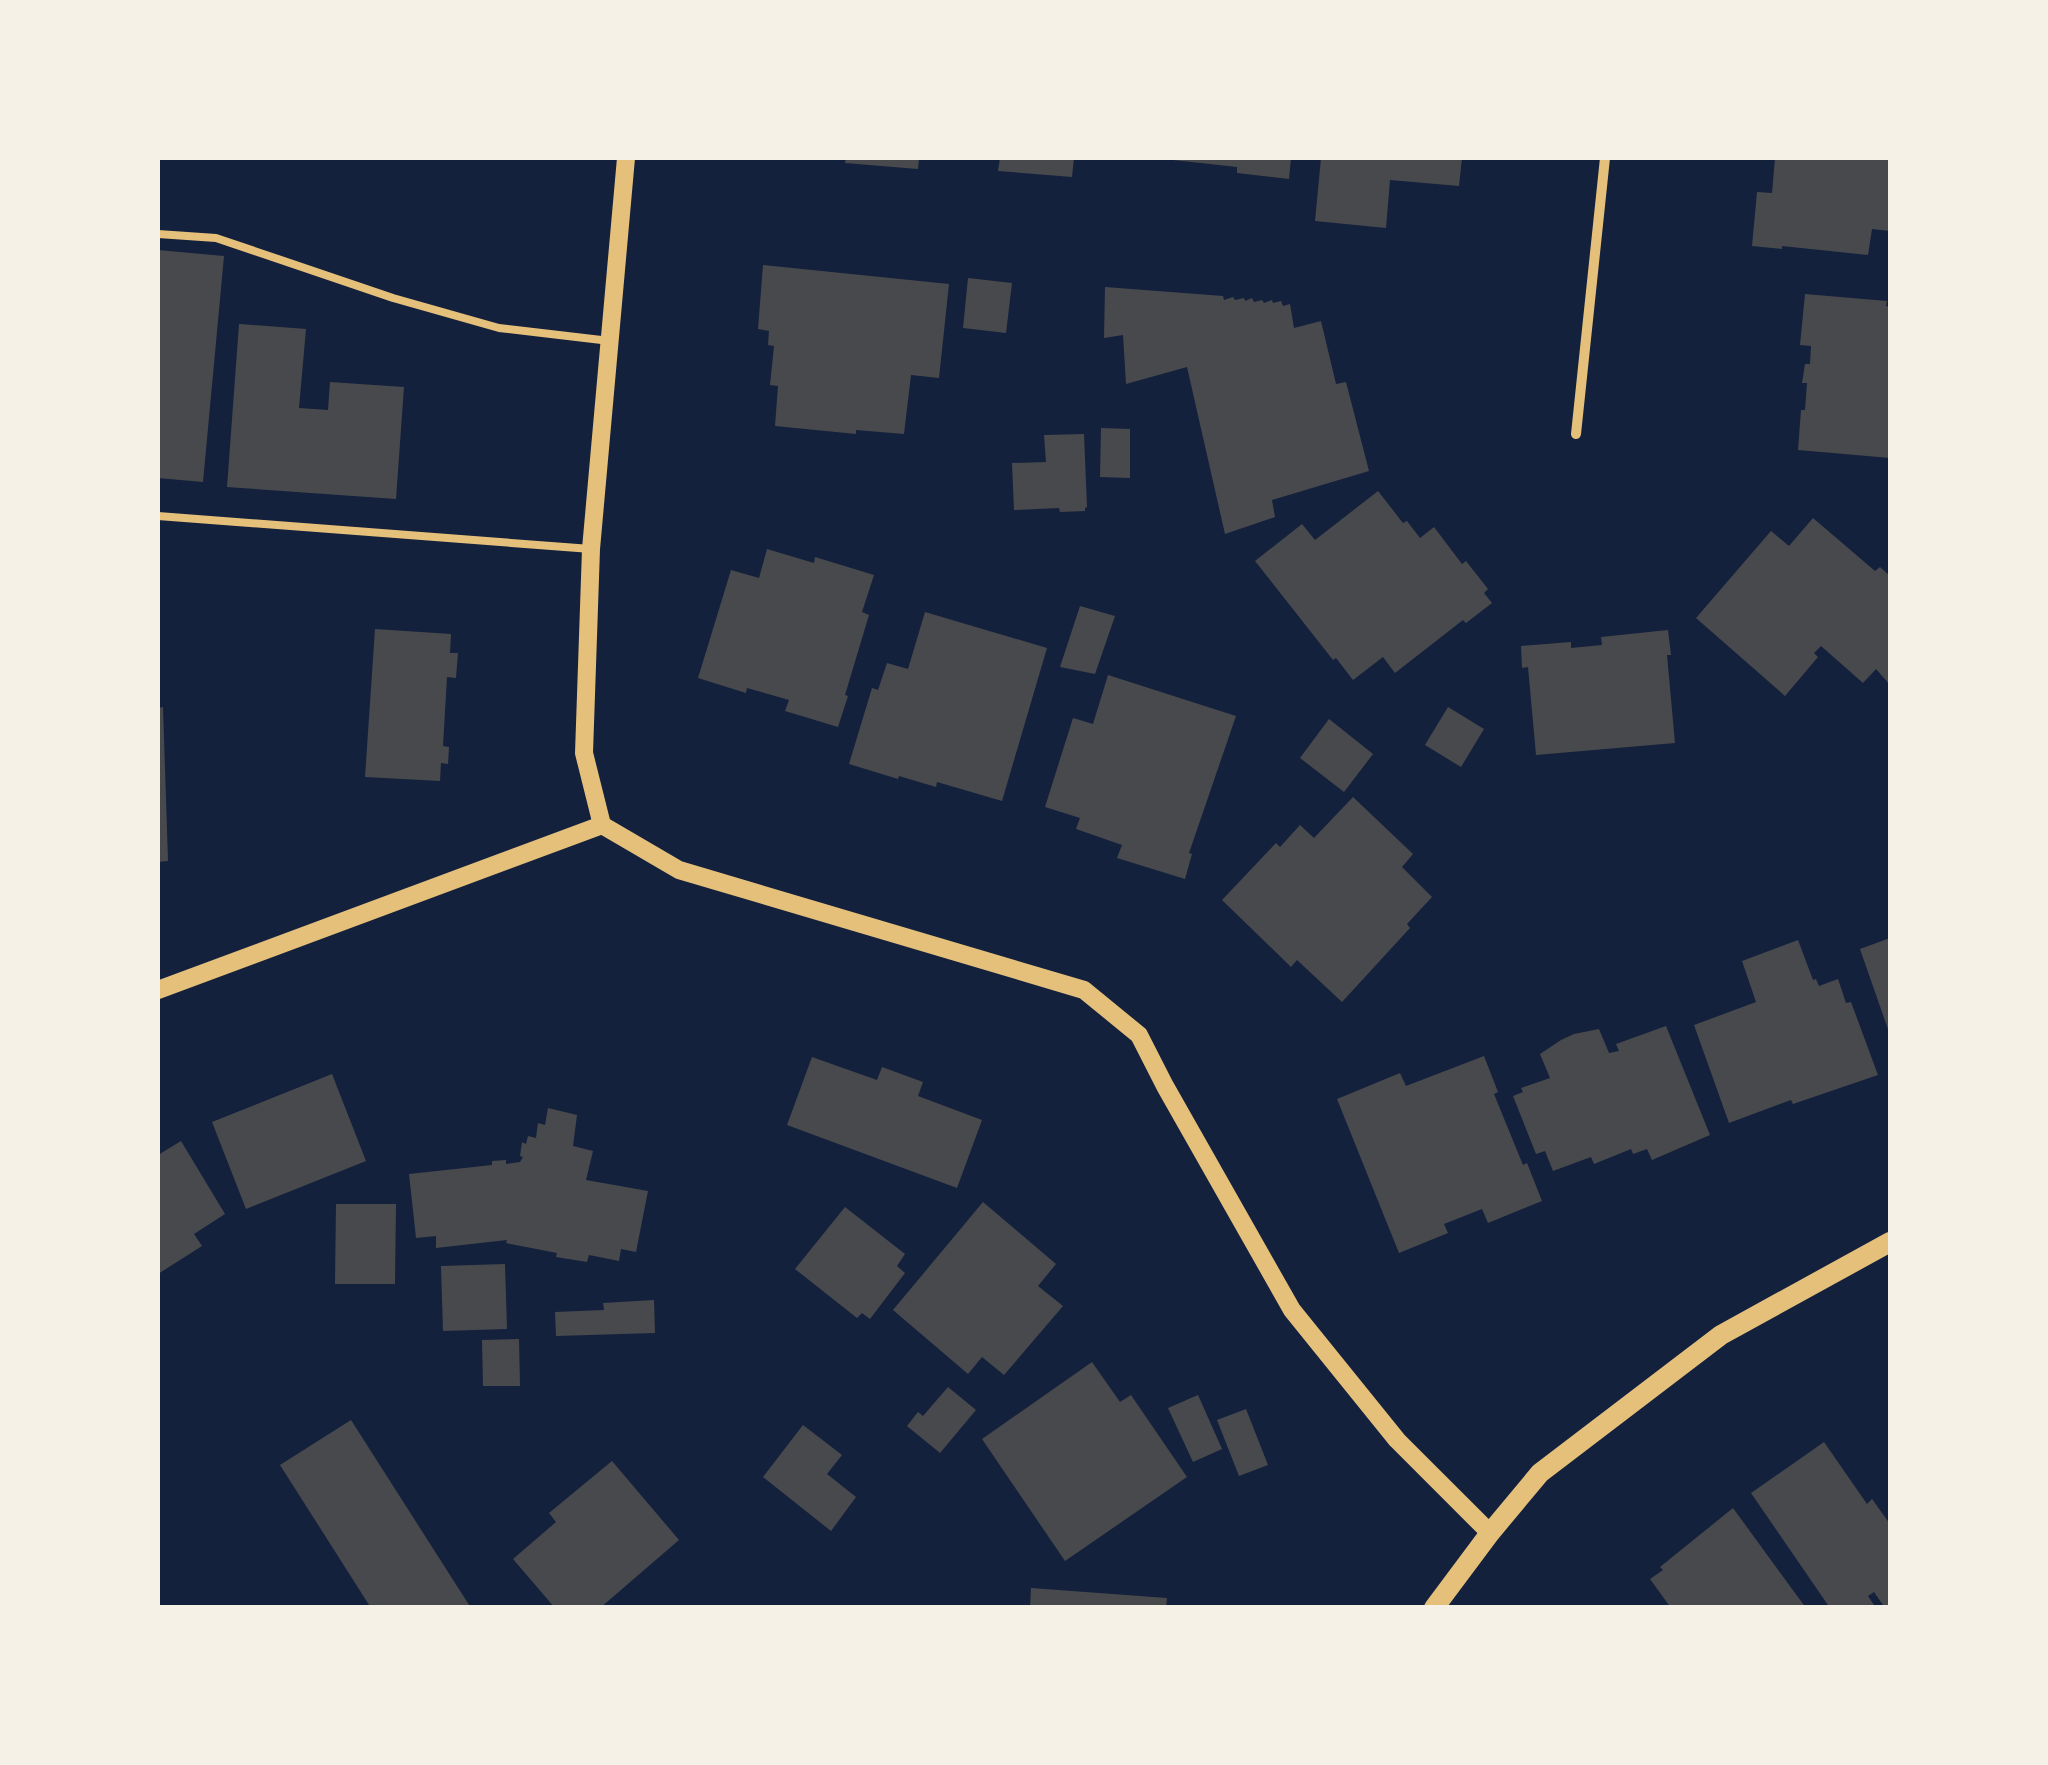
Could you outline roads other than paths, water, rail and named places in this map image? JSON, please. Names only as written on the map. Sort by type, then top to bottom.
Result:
[{"type":"main road","points":[[1434,1608],[1540,1473],[1722,1335],[1890,1242]]},
{"type":"street","points":[[626,158],[591,549],[584,753],[602,826],[679,870],[1084,990],[1139,1035],[1292,1310],[1397,1440],[1490,1533]]},
{"type":"street","points":[[1576,434],[1605,158]]},
{"type":"street","points":[[158,990],[602,826]]},
{"type":"lane","points":[[158,234],[216,238],[393,298],[499,328],[610,342]]},
{"type":"lane","points":[[158,516],[591,549]]}]
